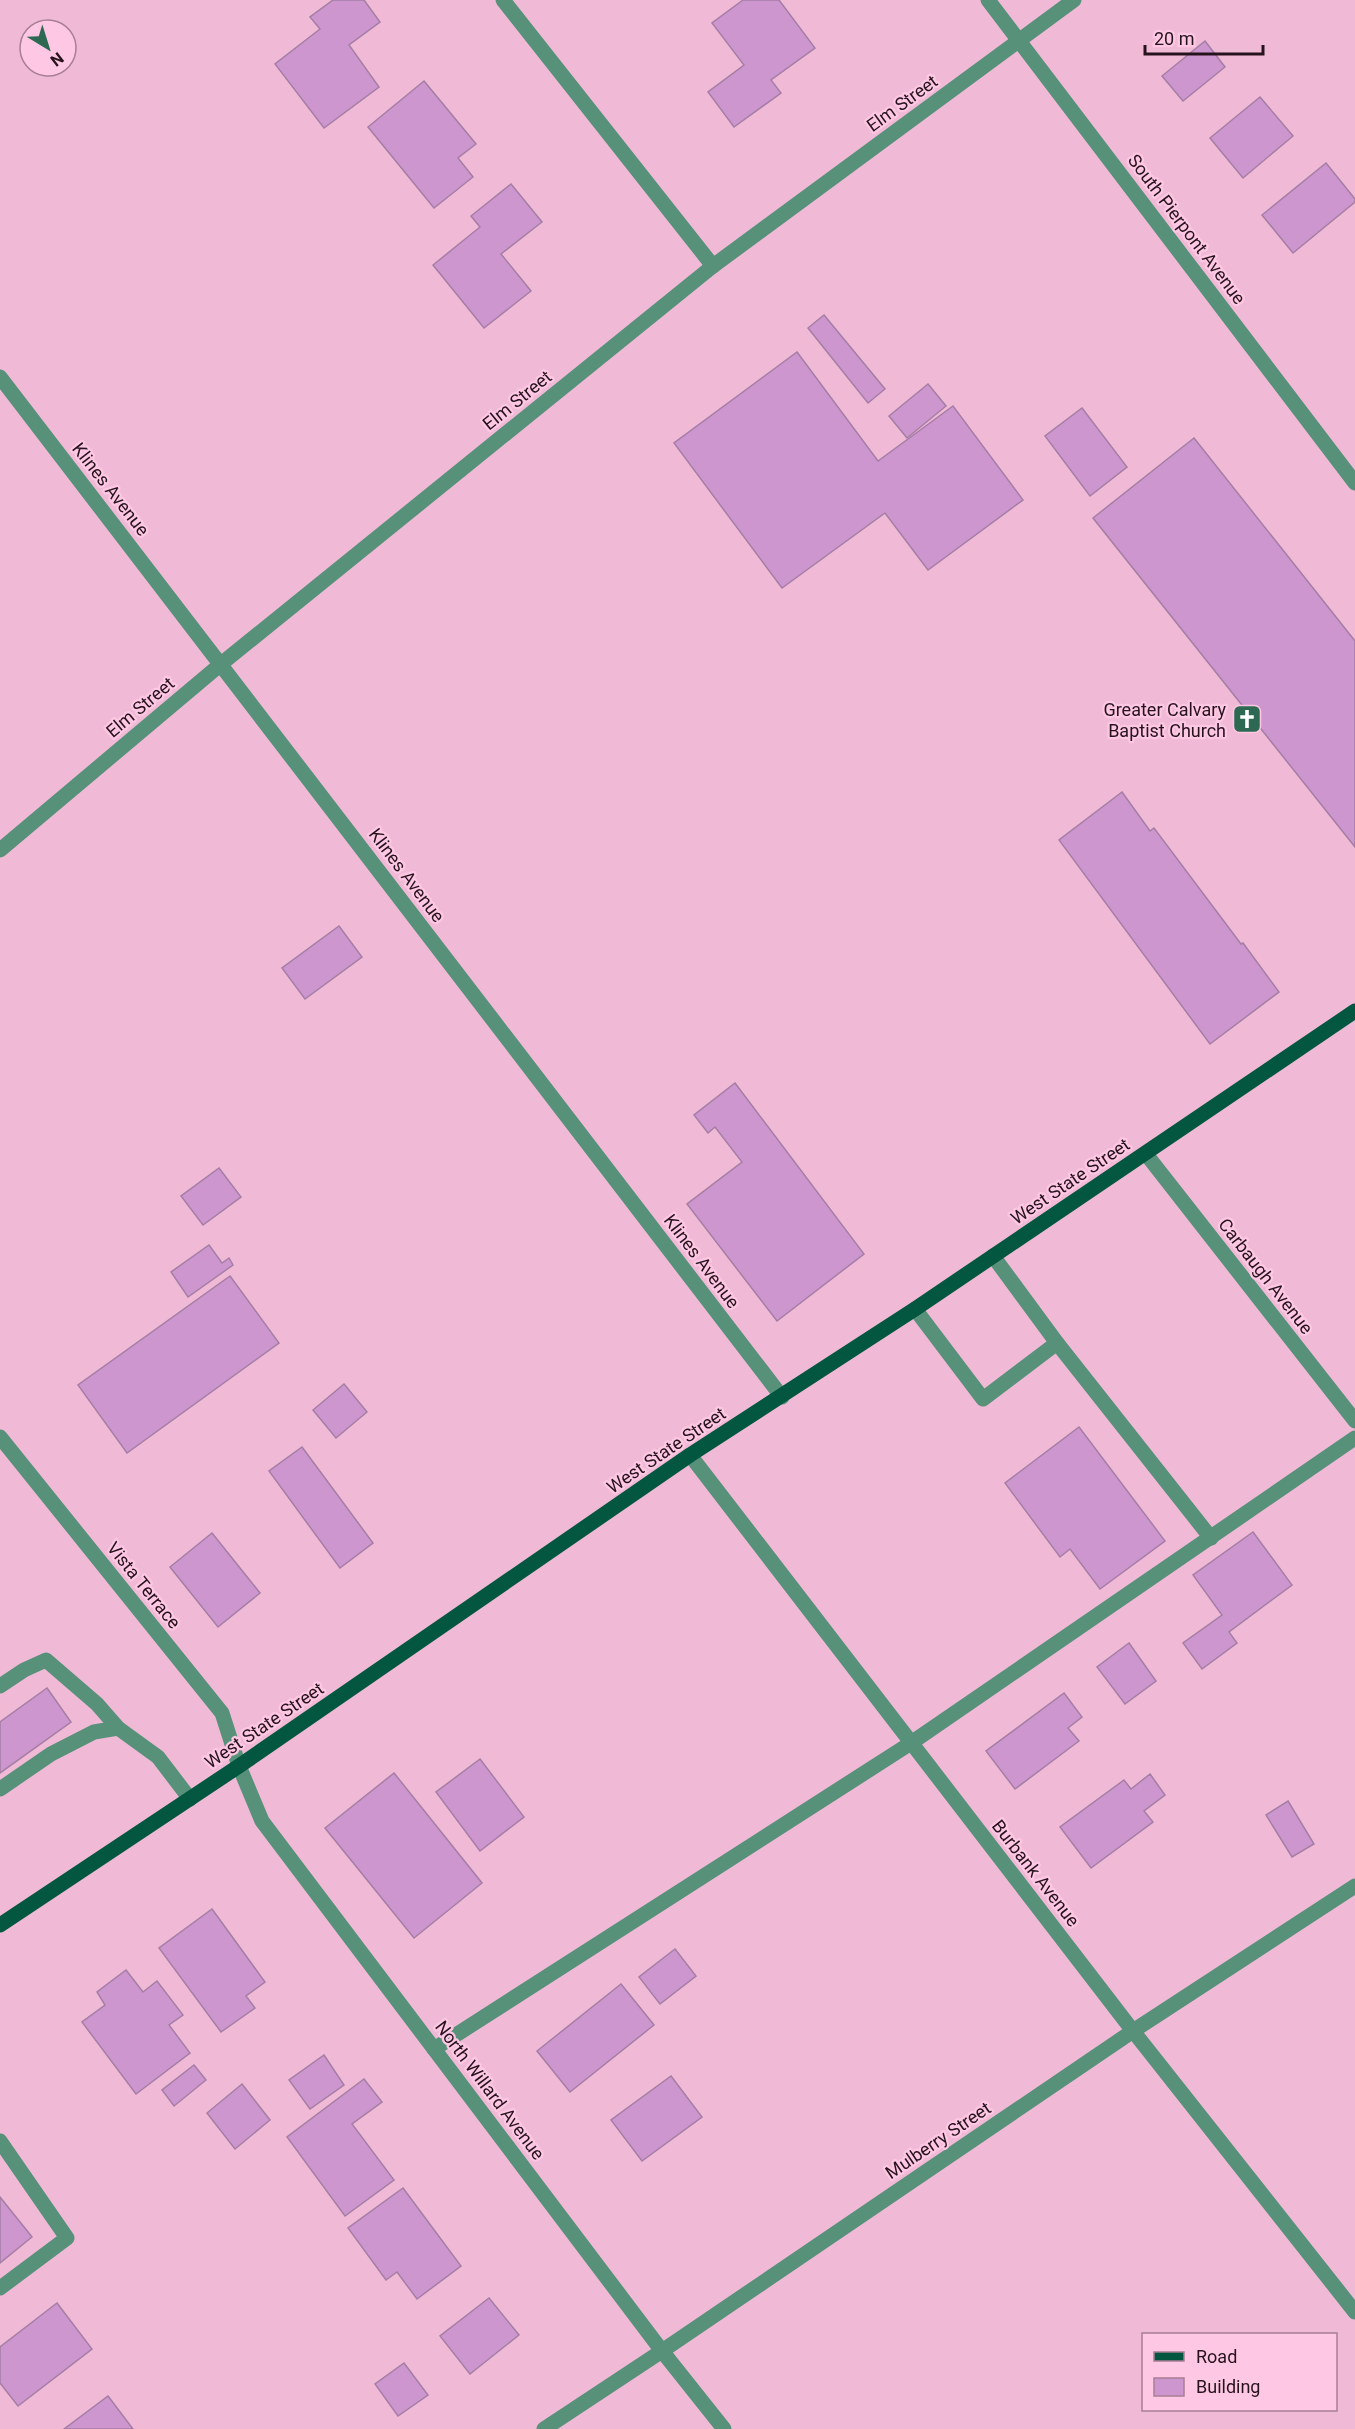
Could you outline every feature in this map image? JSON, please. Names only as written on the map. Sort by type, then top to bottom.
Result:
[{"type":"main road","name":"West State Street","points":[[0,1924],[239,1766],[690,1455],[915,1309],[1355,1011]]},
{"type":"street","points":[[503,0],[713,266]]},
{"type":"street","name":"South Pierpont Avenue","points":[[988,0],[1355,483]]},
{"type":"street","name":"Elm Street","points":[[0,850],[221,664],[713,266],[1074,0]]},
{"type":"street","name":"Klines Avenue","points":[[0,377],[782,1397]]},
{"type":"street","name":"Carbaugh Avenue","points":[[1146,1154],[1355,1421]]},
{"type":"street","points":[[993,1256],[1057,1343],[1211,1538]]},
{"type":"street","points":[[915,1309],[983,1398],[1057,1343]]},
{"type":"street","name":"Vista Terrace","points":[[0,1437],[222,1713],[239,1766]]},
{"type":"street","points":[[434,2049],[911,1743],[1355,1438]]},
{"type":"street","name":"Burbank Avenue","points":[[690,1455],[1133,2031],[1355,2312]]},
{"type":"street","points":[[0,1686],[24,1670],[46,1660],[97,1704],[118,1728],[159,1757],[190,1799]]},
{"type":"street","points":[[0,1789],[51,1754],[94,1732],[118,1728]]},
{"type":"street","name":"North Willard Avenue","points":[[239,1766],[262,1821],[662,2351],[724,2429]]},
{"type":"street","name":"Mulberry Street","points":[[544,2429],[1133,2031],[1355,1886]]},
{"type":"street","points":[[0,2141],[67,2238],[0,2288]]},
{"type":"building","points":[[333,0],[364,0],[380,22],[349,45],[379,87],[324,128],[275,64],[320,29],[310,17]]},
{"type":"building","points":[[743,0],[779,0],[815,48],[771,80],[781,93],[734,127],[708,92],[744,65],[712,23]]},
{"type":"building","points":[[1205,41],[1225,67],[1183,101],[1162,76]]},
{"type":"building","points":[[424,81],[476,144],[458,158],[473,177],[434,208],[368,127]]},
{"type":"building","points":[[1260,97],[1293,136],[1243,178],[1210,138]]},
{"type":"building","points":[[1326,163],[1355,202],[1293,253],[1262,215]]},
{"type":"building","points":[[511,184],[542,222],[501,254],[531,291],[484,328],[433,265],[480,227],[471,216]]},
{"type":"building","points":[[824,315],[885,389],[868,403],[808,328]]},
{"type":"building","points":[[797,352],[878,461],[953,406],[1023,500],[928,570],[885,513],[782,588],[674,443]]},
{"type":"building","points":[[928,384],[946,406],[907,438],[889,416]]},
{"type":"building","points":[[1082,408],[1127,467],[1090,496],[1045,436]]},
{"type":"building","points":[[1194,438],[1355,641],[1355,847],[1093,518]]},
{"type":"building","points":[[1122,792],[1150,831],[1154,828],[1279,992],[1210,1044],[1059,840]]},
{"type":"building","points":[[339,926],[362,957],[305,999],[282,968]]},
{"type":"building","points":[[735,1083],[864,1254],[777,1321],[687,1204],[742,1162],[715,1127],[708,1133],[694,1115]]},
{"type":"building","points":[[219,1168],[241,1197],[203,1225],[181,1196]]},
{"type":"building","points":[[209,1245],[222,1263],[229,1258],[233,1265],[188,1297],[171,1272]]},
{"type":"building","points":[[230,1276],[279,1343],[127,1453],[78,1385]]},
{"type":"building","points":[[344,1384],[367,1412],[336,1438],[313,1410]]},
{"type":"building","points":[[1079,1427],[1165,1541],[1100,1589],[1070,1549],[1060,1557],[1005,1483]]},
{"type":"building","points":[[302,1447],[373,1543],[340,1568],[269,1471]]},
{"type":"building","points":[[1253,1532],[1292,1585],[1229,1632],[1237,1643],[1202,1669],[1183,1643],[1222,1615],[1193,1575]]},
{"type":"building","points":[[212,1533],[260,1593],[218,1627],[170,1567]]},
{"type":"building","points":[[1129,1643],[1156,1681],[1125,1704],[1097,1667]]},
{"type":"building","points":[[47,1688],[71,1722],[0,1773],[0,1722]]},
{"type":"building","points":[[1064,1693],[1082,1717],[1068,1728],[1079,1741],[1015,1789],[986,1751]]},
{"type":"building","points":[[480,1759],[524,1817],[480,1851],[436,1792]]},
{"type":"building","points":[[394,1773],[482,1883],[414,1938],[325,1828]]},
{"type":"building","points":[[1150,1774],[1165,1795],[1144,1811],[1153,1822],[1091,1868],[1060,1827],[1124,1780],[1131,1789]]},
{"type":"building","points":[[1288,1801],[1314,1844],[1292,1857],[1266,1815]]},
{"type":"building","points":[[212,1909],[265,1982],[246,1996],[255,2008],[221,2032],[159,1948]]},
{"type":"building","points":[[675,1949],[696,1976],[660,2004],[639,1977]]},
{"type":"building","points":[[126,1970],[143,1992],[157,1981],[183,2015],[169,2025],[190,2053],[136,2094],[82,2022],[105,2005],[97,1992]]},
{"type":"building","points":[[621,1984],[654,2025],[570,2092],[537,2051]]},
{"type":"building","points":[[324,2055],[344,2085],[310,2109],[289,2080]]},
{"type":"building","points":[[194,2065],[206,2080],[174,2106],[162,2090]]},
{"type":"building","points":[[671,2076],[702,2117],[642,2161],[611,2120]]},
{"type":"building","points":[[364,2079],[382,2102],[352,2124],[394,2180],[345,2216],[287,2137]]},
{"type":"building","points":[[242,2084],[270,2120],[235,2149],[207,2113]]},
{"type":"building","points":[[403,2188],[461,2266],[417,2299],[397,2272],[386,2280],[348,2228]]},
{"type":"building","points":[[0,2197],[32,2237],[0,2263]]},
{"type":"building","points":[[489,2298],[519,2335],[470,2374],[440,2336]]},
{"type":"building","points":[[57,2303],[92,2349],[18,2406],[0,2383],[0,2347]]},
{"type":"building","points":[[404,2363],[428,2395],[398,2416],[375,2384]]},
{"type":"building","points":[[108,2396],[133,2429],[64,2429]]},
{"type":"place","name":"Greater Calvary Baptist Church","points":[[1247,719]]}]
